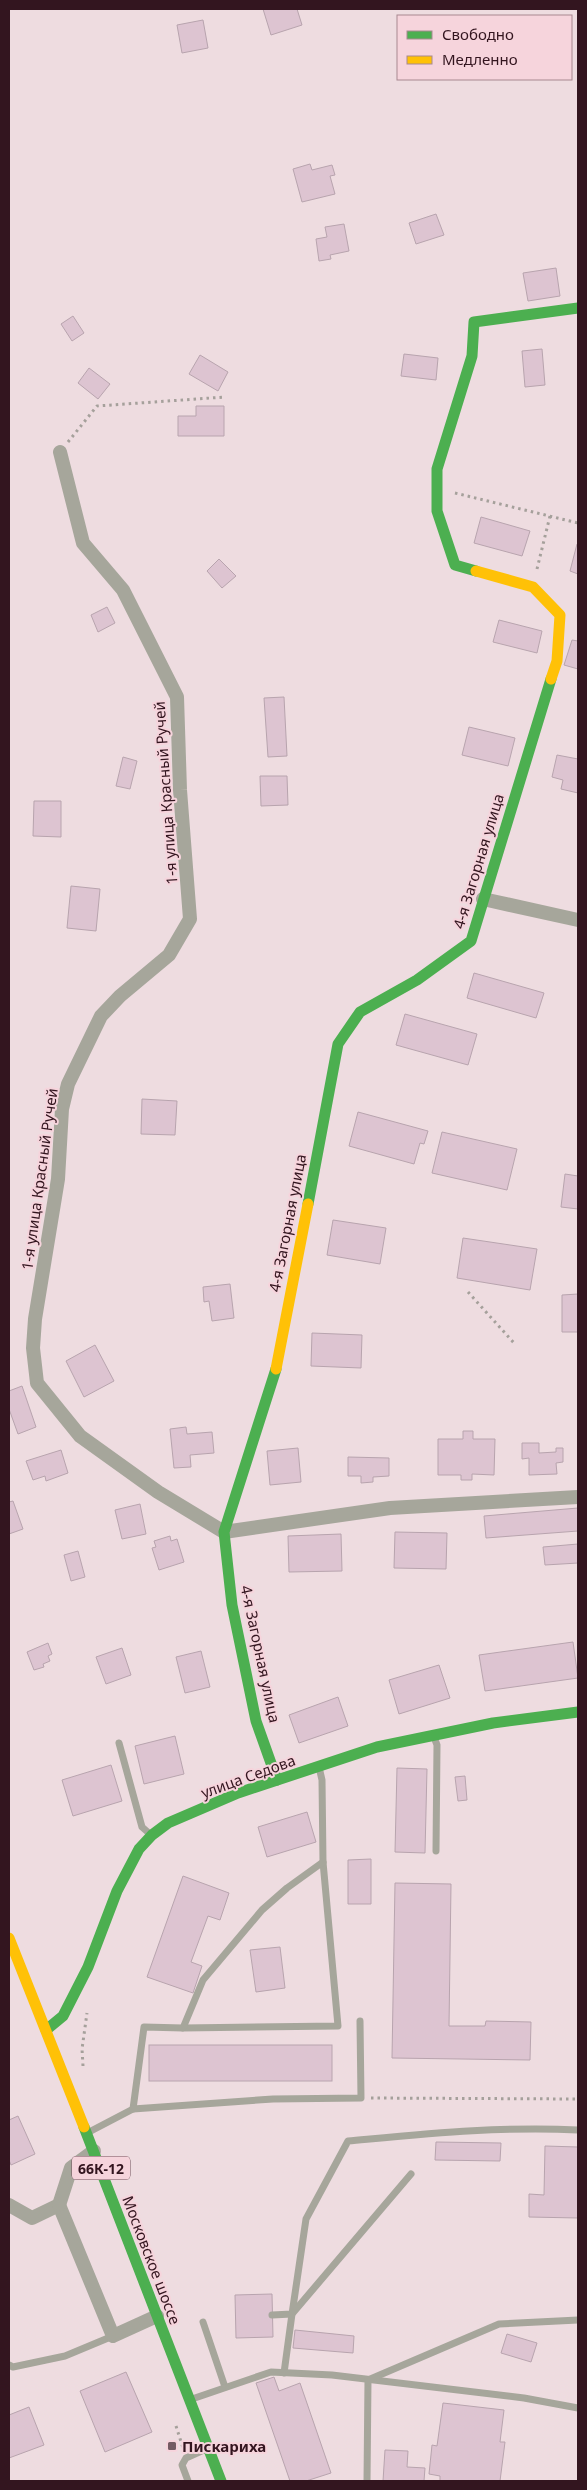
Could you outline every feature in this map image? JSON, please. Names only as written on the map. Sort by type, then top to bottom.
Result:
[{"type":"street","points":[[533,587],[455,565],[437,511],[437,469],[472,356],[474,322],[578,308]]},
{"type":"street","name":"1-я улица Красный Ручей","points":[[60,452],[83,543],[123,590],[177,697],[180,790],[190,919],[169,955],[120,996],[101,1016],[68,1084],[62,1109],[58,1179],[35,1320],[33,1348],[37,1383],[80,1436],[158,1492],[224,1532]]},
{"type":"street","name":"4-я Загорная улица","points":[[278,1780],[256,1721],[232,1605],[224,1532],[279,1361],[338,1044],[360,1012],[418,980],[471,941],[557,661],[560,615],[533,587]]},
{"type":"street","points":[[484,899],[578,920]]},
{"type":"street","points":[[224,1532],[390,1508],[578,1497]]},
{"type":"street","name":"улица Седова","points":[[46,2030],[63,2016],[88,1967],[128,1868],[139,1849],[152,1835],[168,1823],[238,1793],[377,1747],[493,1723],[578,1712]]},
{"type":"street","name":"Московское шоссе","points":[[9,1938],[94,2151],[220,2481]]},
{"type":"street","points":[[94,2151],[71,2168],[59,2205],[113,2336],[157,2316]]},
{"type":"street","points":[[9,2205],[32,2218],[59,2205]]},
{"type":"lane","points":[[434,1734],[437,1745],[436,1851]]},
{"type":"lane","points":[[119,1744],[142,1827],[152,1835]]},
{"type":"lane","points":[[134,2109],[144,2027],[338,2026],[323,1862],[322,1780],[319,1767]]},
{"type":"lane","points":[[183,2028],[203,1980],[262,1910],[287,1888],[323,1862]]},
{"type":"lane","points":[[86,2133],[134,2109],[273,2099],[360,2098],[360,2021]]},
{"type":"lane","points":[[284,2373],[306,2219],[348,2141],[439,2132],[539,2128],[578,2130]]},
{"type":"lane","points":[[272,2315],[292,2314],[412,2174]]},
{"type":"lane","points":[[368,2380],[499,2324],[578,2320]]},
{"type":"lane","points":[[203,2322],[225,2387]]},
{"type":"lane","points":[[9,2365],[13,2367],[66,2356],[113,2336]]},
{"type":"lane","points":[[189,2400],[271,2372],[368,2380],[524,2398],[578,2408]]},
{"type":"lane","points":[[367,2481],[368,2380]]},
{"type":"lane","points":[[188,2481],[182,2464],[186,2458],[208,2448]]},
{"type":"path","points":[[60,452],[97,406],[225,397]]},
{"type":"path","points":[[437,488],[578,523]]},
{"type":"path","points":[[533,587],[550,516]]},
{"type":"path","points":[[468,1292],[514,1343]]},
{"type":"path","points":[[360,2098],[578,2099]]},
{"type":"building","points":[[263,9],[297,9],[302,25],[271,35]]},
{"type":"building","points":[[203,20],[208,48],[182,53],[177,25]]},
{"type":"building","points":[[310,164],[312,170],[332,165],[335,175],[330,176],[335,194],[302,202],[293,169]]},
{"type":"building","points":[[436,214],[444,235],[416,244],[409,223]]},
{"type":"building","points":[[344,224],[349,251],[330,255],[331,259],[319,261],[316,239],[327,237],[325,227]]},
{"type":"building","points":[[556,268],[560,296],[528,301],[523,273]]},
{"type":"building","points":[[73,316],[84,333],[72,341],[61,324]]},
{"type":"building","points":[[542,349],[545,385],[525,387],[522,351]]},
{"type":"building","points":[[404,354],[438,358],[436,380],[401,376]]},
{"type":"building","points":[[200,355],[228,372],[218,391],[189,374]]},
{"type":"building","points":[[89,368],[110,384],[98,399],[78,383]]},
{"type":"building","points":[[196,406],[224,406],[224,436],[178,436],[178,416],[196,416]]},
{"type":"building","points":[[481,517],[530,531],[522,556],[474,543]]},
{"type":"building","points":[[578,544],[578,574],[570,571]]},
{"type":"building","points":[[219,559],[236,576],[222,588],[207,571]]},
{"type":"building","points":[[107,607],[115,623],[98,632],[91,615]]},
{"type":"building","points":[[499,620],[542,631],[537,653],[493,642]]},
{"type":"building","points":[[572,640],[578,641],[578,669],[564,665]]},
{"type":"building","points":[[284,697],[287,756],[268,757],[264,698]]},
{"type":"building","points":[[469,727],[515,738],[508,766],[462,755]]},
{"type":"building","points":[[557,755],[578,759],[578,793],[561,789],[563,780],[552,777]]},
{"type":"building","points":[[123,757],[137,761],[130,789],[116,786]]},
{"type":"building","points":[[260,776],[287,776],[288,805],[261,806]]},
{"type":"building","points":[[34,801],[61,801],[61,837],[33,836]]},
{"type":"building","points":[[71,886],[100,889],[96,931],[67,928]]},
{"type":"building","points":[[474,973],[544,993],[536,1018],[467,998]]},
{"type":"building","points":[[405,1014],[477,1034],[468,1065],[396,1045]]},
{"type":"building","points":[[142,1099],[177,1101],[175,1135],[141,1134]]},
{"type":"building","points":[[358,1112],[428,1131],[424,1144],[420,1143],[414,1164],[349,1146]]},
{"type":"building","points":[[442,1132],[517,1149],[507,1190],[432,1173]]},
{"type":"building","points":[[565,1174],[578,1176],[578,1209],[561,1207]]},
{"type":"building","points":[[333,1220],[386,1228],[380,1264],[327,1255]]},
{"type":"building","points":[[463,1238],[537,1249],[530,1290],[457,1278]]},
{"type":"building","points":[[230,1284],[234,1318],[212,1321],[209,1301],[204,1302],[203,1287]]},
{"type":"building","points":[[578,1294],[578,1332],[562,1332],[562,1295]]},
{"type":"building","points":[[312,1333],[362,1335],[361,1368],[311,1366]]},
{"type":"building","points":[[95,1345],[114,1381],[84,1397],[66,1361]]},
{"type":"building","points":[[22,1386],[36,1427],[18,1434],[9,1409],[9,1391]]},
{"type":"building","points":[[186,1427],[187,1434],[212,1432],[214,1453],[190,1455],[191,1467],[174,1468],[170,1429]]},
{"type":"building","points":[[463,1431],[473,1431],[473,1439],[495,1439],[494,1475],[472,1474],[472,1480],[461,1480],[461,1475],[438,1475],[438,1439],[463,1439]]},
{"type":"building","points":[[522,1443],[539,1443],[539,1453],[556,1452],[556,1448],[563,1448],[563,1462],[556,1463],[557,1474],[529,1475],[529,1458],[522,1459]]},
{"type":"building","points":[[298,1448],[301,1482],[270,1485],[267,1451]]},
{"type":"building","points":[[61,1450],[68,1473],[46,1481],[45,1476],[33,1480],[26,1461]]},
{"type":"building","points":[[348,1457],[389,1458],[389,1476],[373,1477],[373,1482],[361,1483],[361,1476],[348,1476]]},
{"type":"building","points":[[13,1501],[23,1529],[9,1534],[9,1502]]},
{"type":"building","points":[[140,1504],[146,1534],[122,1539],[115,1510]]},
{"type":"building","points":[[578,1508],[578,1531],[486,1538],[484,1516]]},
{"type":"building","points":[[395,1532],[447,1533],[446,1569],[394,1568]]},
{"type":"building","points":[[341,1534],[342,1571],[289,1572],[288,1536]]},
{"type":"building","points":[[170,1536],[171,1541],[177,1539],[184,1562],[159,1570],[152,1548],[156,1547],[154,1541]]},
{"type":"building","points":[[578,1544],[578,1563],[545,1565],[543,1547]]},
{"type":"building","points":[[78,1551],[85,1577],[71,1581],[64,1555]]},
{"type":"building","points":[[573,1642],[578,1678],[485,1691],[479,1655]]},
{"type":"building","points":[[48,1643],[52,1654],[48,1656],[50,1661],[43,1664],[44,1667],[34,1670],[27,1652]]},
{"type":"building","points":[[122,1648],[131,1675],[106,1684],[96,1657]]},
{"type":"building","points":[[201,1651],[210,1687],[185,1693],[176,1657]]},
{"type":"building","points":[[439,1665],[450,1698],[399,1714],[389,1680]]},
{"type":"building","points":[[338,1697],[348,1726],[299,1743],[289,1715]]},
{"type":"building","points":[[175,1736],[184,1774],[144,1784],[135,1746]]},
{"type":"building","points":[[111,1765],[122,1801],[73,1816],[62,1780]]},
{"type":"building","points":[[397,1768],[427,1769],[425,1853],[395,1852]]},
{"type":"building","points":[[465,1776],[467,1800],[458,1801],[455,1777]]},
{"type":"building","points":[[307,1812],[316,1842],[267,1857],[258,1827]]},
{"type":"building","points":[[371,1859],[371,1904],[348,1904],[348,1860]]},
{"type":"building","points":[[183,1876],[229,1893],[220,1920],[208,1916],[191,1962],[202,1966],[193,1993],[147,1977]]},
{"type":"building","points":[[395,1883],[451,1884],[449,2026],[485,2026],[486,2021],[531,2022],[530,2060],[392,2058]]},
{"type":"building","points":[[280,1947],[285,1988],[256,1992],[250,1950]]},
{"type":"building","points":[[149,2045],[332,2045],[332,2081],[149,2081]]},
{"type":"building","points":[[18,2116],[35,2154],[11,2165],[9,2160],[9,2120]]},
{"type":"building","points":[[436,2142],[501,2143],[500,2161],[435,2160]]},
{"type":"building","points":[[545,2146],[578,2147],[578,2218],[529,2217],[529,2194],[544,2195]]},
{"type":"building","points":[[272,2294],[273,2337],[236,2338],[235,2295]]},
{"type":"building","points":[[295,2330],[354,2336],[353,2353],[293,2348]]},
{"type":"building","points":[[507,2334],[537,2343],[531,2362],[501,2353]]},
{"type":"building","points":[[126,2372],[152,2432],[105,2452],[80,2391]]},
{"type":"building","points":[[274,2377],[279,2391],[300,2383],[331,2473],[306,2481],[290,2481],[256,2383]]},
{"type":"building","points":[[443,2403],[504,2410],[500,2442],[505,2442],[500,2481],[440,2481],[440,2476],[429,2474],[432,2445],[437,2446]]},
{"type":"building","points":[[29,2407],[44,2445],[9,2458],[9,2415]]},
{"type":"building","points":[[385,2450],[408,2451],[407,2467],[425,2468],[424,2481],[383,2481]]},
{"type":"traffic: fast","points":[[476,571],[455,565],[437,511],[437,469],[472,356],[474,322],[578,308]]},
{"type":"traffic: fast","points":[[308,1204],[338,1044],[360,1012],[417,980],[471,941],[551,679]]},
{"type":"traffic: fast","points":[[276,1369],[224,1532],[232,1605],[256,1721],[277,1780]]},
{"type":"traffic: fast","points":[[46,2030],[63,2016],[88,1967],[117,1891],[139,1849],[152,1835],[168,1823],[238,1793],[377,1747],[493,1723],[578,1712]]},
{"type":"traffic: fast","points":[[84,2127],[221,2481]]},
{"type":"traffic: slow","points":[[476,571],[533,587],[560,615],[557,661],[551,679]]},
{"type":"traffic: slow","points":[[276,1369],[308,1204]]},
{"type":"traffic: slow","points":[[9,1938],[84,2127]]},
{"type":"place","name":"Пискариха","points":[[172,2446]]}]
